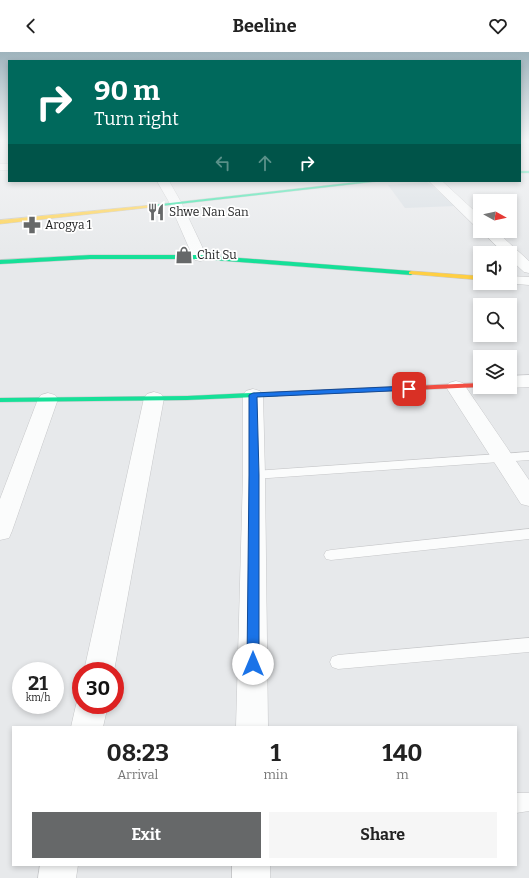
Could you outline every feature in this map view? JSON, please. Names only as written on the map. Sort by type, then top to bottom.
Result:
[{"type":"street","points":[[164,182],[175,202],[200,257]]},
{"type":"street","points":[[0,222],[369,182]]},
{"type":"street","points":[[436,182],[473,216]]},
{"type":"street","points":[[496,238],[529,269]]},
{"type":"street","points":[[0,262],[90,257],[200,257],[473,277]]},
{"type":"street","points":[[517,280],[529,281]]},
{"type":"street","points":[[517,382],[529,381]]},
{"type":"street","points":[[0,400],[253,395],[473,386]]},
{"type":"street","points":[[456,387],[529,498]]},
{"type":"street","points":[[252,726],[254,475],[253,395]]},
{"type":"street","points":[[101,662],[154,398]]},
{"type":"street","points":[[0,531],[48,399]]},
{"type":"street","points":[[87,726],[90,714]]},
{"type":"street","points":[[56,878],[59,866]]},
{"type":"street","points":[[251,878],[252,866]]},
{"type":"lane","points":[[254,475],[529,456]]},
{"type":"lane","points":[[331,555],[529,534]]},
{"type":"lane","points":[[338,662],[529,645]]},
{"type":"lane","points":[[517,803],[529,802]]},
{"type":"shaded area","points":[[427,182],[456,206],[405,208],[388,185]]},
{"type":"traffic: fast","points":[[152,206],[370,182]]},
{"type":"traffic: fast","points":[[0,262],[90,257],[200,257],[411,273]]},
{"type":"traffic: fast","points":[[0,400],[187,398],[275,394]]},
{"type":"traffic: slow","points":[[0,222],[152,206]]},
{"type":"traffic: slow","points":[[411,273],[473,277]]},
{"type":"traffic: jam","points":[[275,394],[473,385]]},
{"type":"place","name":"Shwe Nan San","points":[[156,212]]},
{"type":"place","name":"Arogya 1","points":[[32,225]]},
{"type":"place","name":"Chit Su","points":[[184,255]]},
{"type":"route","points":[[253,664],[253,395],[409,389]]}]
